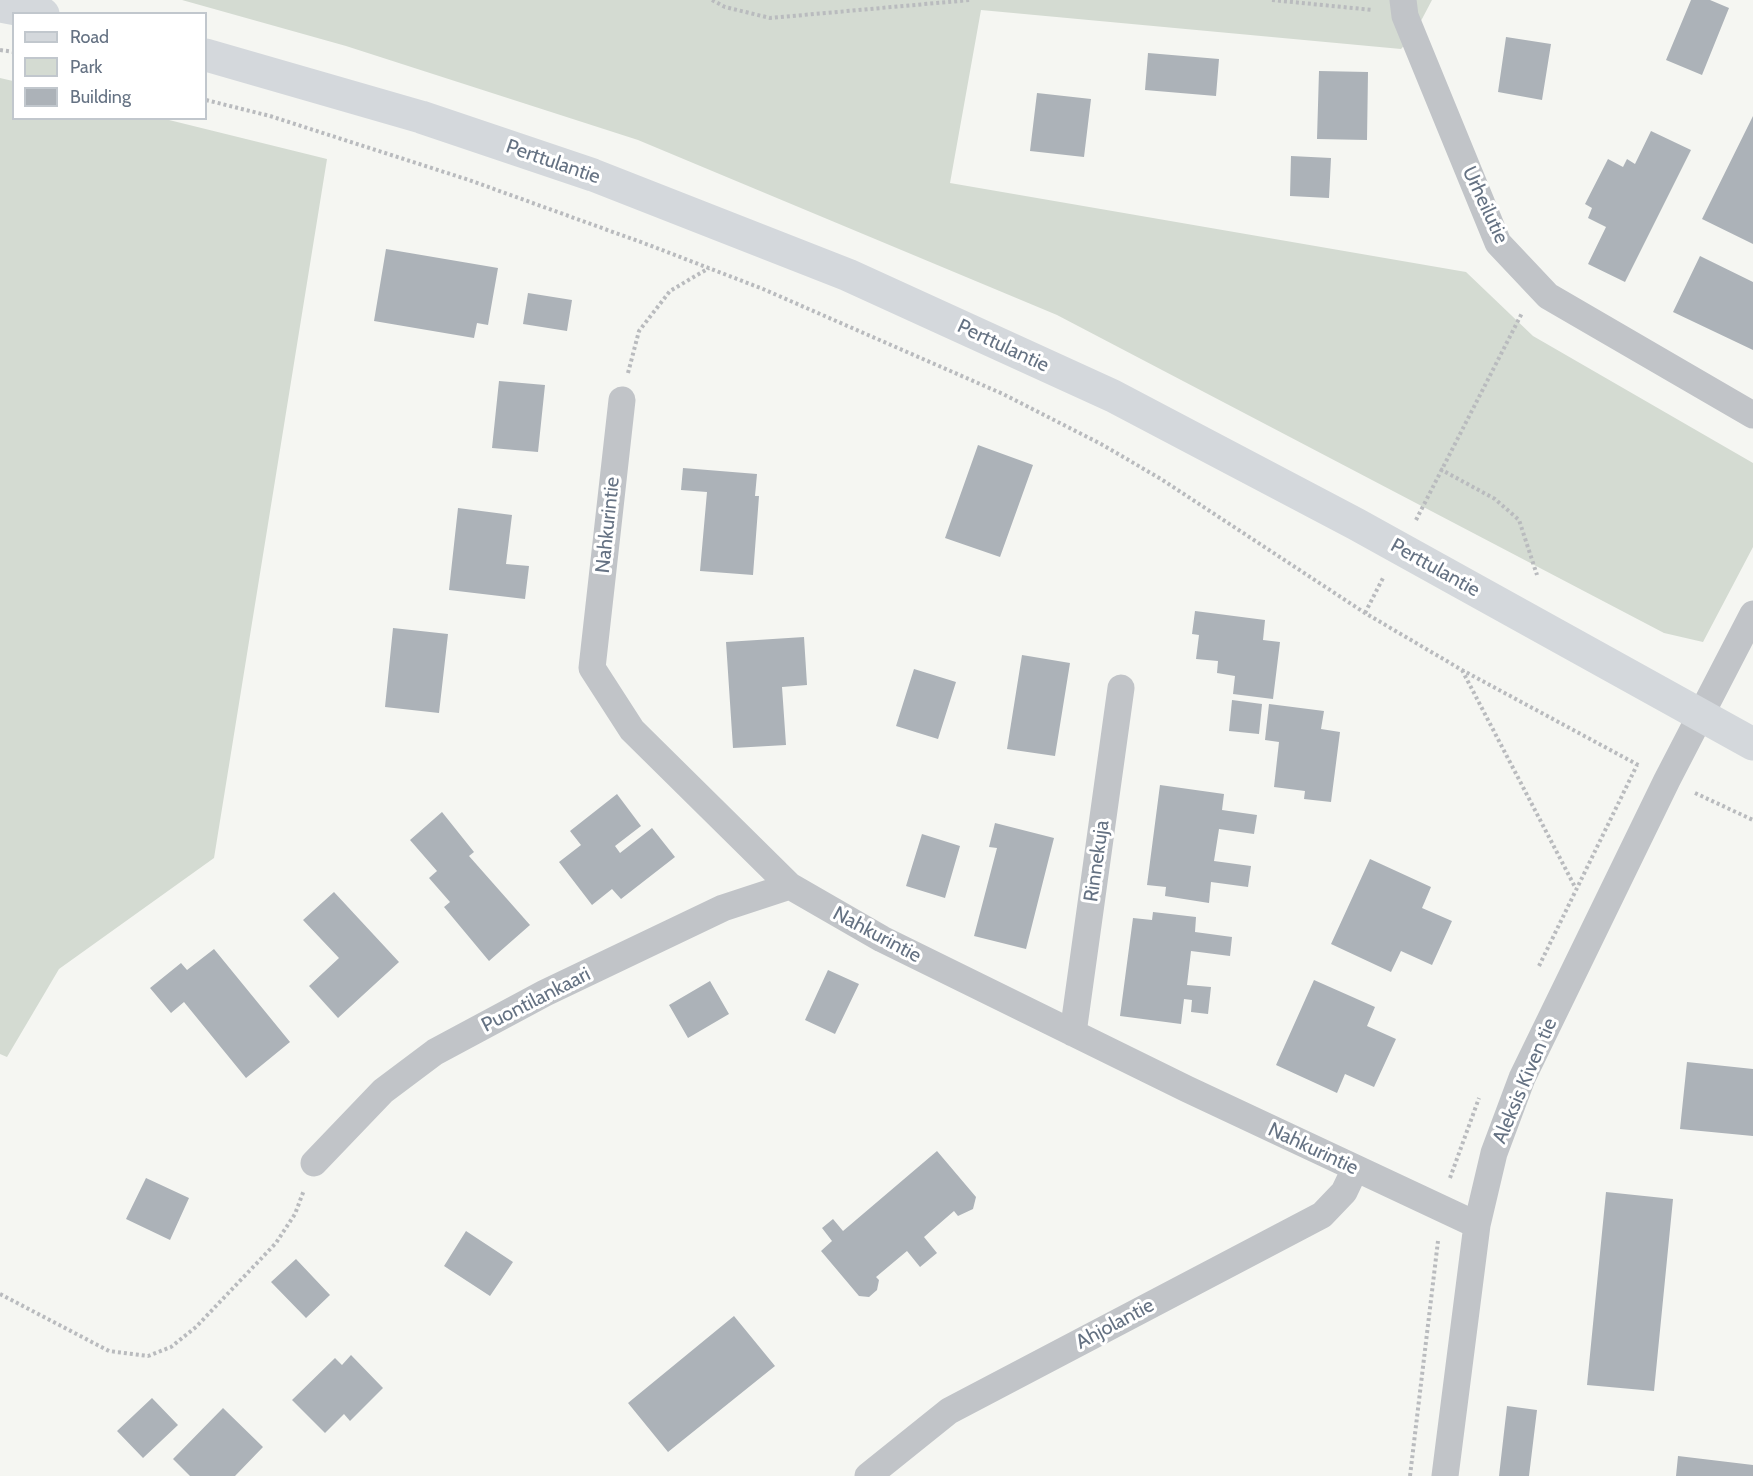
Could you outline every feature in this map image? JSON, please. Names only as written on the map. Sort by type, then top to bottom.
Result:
[{"type":"street","points":[[0,6],[32,12]]},
{"type":"street","name":"Urheilutie","points":[[1404,8],[1498,243],[1548,296],[1753,415]]},
{"type":"street","name":"Perttulantie","points":[[207,55],[421,117],[593,175],[848,275],[1113,396],[1367,530],[1753,744]]},
{"type":"street","name":"Nahkurintie","points":[[621,400],[592,668],[632,730],[790,886],[882,939],[1355,1169],[1477,1225]]},
{"type":"street","name":"Aleksis Kiven tie","points":[[1445,1476],[1477,1225],[1494,1153],[1522,1078],[1667,780],[1753,614]]},
{"type":"street","name":"Rinnekuja","points":[[1073,1033],[1121,688]]},
{"type":"street","name":"Puontilankaari","points":[[314,1163],[382,1091],[435,1052],[545,993],[723,908],[790,886]]},
{"type":"street","name":"Ahjolantie","points":[[868,1476],[949,1411],[1322,1215],[1344,1192],[1355,1169]]},
{"type":"path","points":[[712,0],[725,7],[770,18],[970,0]]},
{"type":"path","points":[[1272,0],[1387,11],[1404,8]]},
{"type":"path","points":[[207,100],[270,116],[470,180],[763,289],[1003,394],[1101,444],[1161,479],[1365,613],[1462,670],[1667,780],[1753,820]]},
{"type":"path","points":[[621,400],[639,331],[670,291],[708,268]]},
{"type":"path","points":[[1414,523],[1525,308]]},
{"type":"path","points":[[1440,469],[1494,499],[1519,520],[1537,575]]},
{"type":"path","points":[[1365,613],[1386,573]]},
{"type":"path","points":[[1462,670],[1575,887]]},
{"type":"path","points":[[0,1294],[109,1351],[148,1356],[171,1347],[196,1327],[276,1243],[295,1214],[314,1163]]},
{"type":"green space","points":[[182,0],[1432,0],[1413,36],[1401,49],[981,10],[950,183],[1466,272],[1533,336],[1753,463],[1753,547],[1703,642],[1664,633],[1057,315],[638,140],[346,46]]},
{"type":"green space","points":[[0,78],[12,81],[12,120],[169,120],[327,159],[214,858],[59,969],[7,1057],[0,1054]]},
{"type":"building","points":[[1691,0],[1710,0],[1729,8],[1702,75],[1666,60]]},
{"type":"building","points":[[1506,37],[1551,44],[1542,100],[1498,92]]},
{"type":"building","points":[[1148,53],[1219,59],[1216,96],[1145,90]]},
{"type":"building","points":[[1319,71],[1368,72],[1367,140],[1317,139]]},
{"type":"building","points":[[1037,93],[1091,99],[1084,157],[1030,151]]},
{"type":"building","points":[[1753,116],[1753,244],[1702,219]]},
{"type":"building","points":[[1651,131],[1691,150],[1625,282],[1588,264],[1606,227],[1588,218],[1592,208],[1585,204],[1608,159],[1623,167],[1627,159],[1635,164]]},
{"type":"building","points":[[1291,156],[1331,158],[1329,198],[1290,196]]},
{"type":"building","points":[[386,249],[498,268],[488,325],[477,323],[474,338],[374,321]]},
{"type":"building","points":[[1700,256],[1753,282],[1753,350],[1673,312]]},
{"type":"building","points":[[528,293],[572,300],[567,331],[523,324]]},
{"type":"building","points":[[499,381],[545,385],[538,452],[492,448]]},
{"type":"building","points":[[978,445],[1033,465],[1000,557],[945,538]]},
{"type":"building","points":[[683,468],[757,474],[755,496],[759,496],[753,575],[700,571],[707,492],[681,490]]},
{"type":"building","points":[[458,508],[512,515],[506,564],[529,566],[525,599],[449,590]]},
{"type":"building","points":[[1195,611],[1265,620],[1263,640],[1280,642],[1273,699],[1233,694],[1235,676],[1217,673],[1218,661],[1196,659],[1199,635],[1192,634]]},
{"type":"building","points":[[393,628],[448,634],[439,713],[385,707]]},
{"type":"building","points":[[804,637],[807,685],[782,687],[786,745],[733,748],[726,642]]},
{"type":"building","points":[[1022,655],[1070,663],[1055,756],[1007,749]]},
{"type":"building","points":[[914,669],[956,682],[938,739],[896,726]]},
{"type":"building","points":[[1232,700],[1262,704],[1259,734],[1229,731]]},
{"type":"building","points":[[1269,704],[1324,711],[1321,729],[1340,732],[1331,802],[1304,799],[1305,791],[1274,787],[1279,742],[1265,740]]},
{"type":"building","points":[[1160,785],[1224,794],[1222,810],[1257,815],[1254,834],[1219,829],[1214,861],[1251,866],[1248,887],[1211,882],[1209,903],[1165,896],[1166,887],[1147,885]]},
{"type":"building","points":[[617,794],[641,826],[615,846],[620,853],[652,828],[675,857],[621,899],[612,889],[592,905],[559,862],[581,845],[570,831]]},
{"type":"building","points":[[442,812],[474,852],[469,856],[530,925],[489,961],[444,907],[450,902],[429,878],[437,871],[410,840]]},
{"type":"building","points":[[995,823],[1054,838],[1026,949],[974,936],[997,848],[989,847]]},
{"type":"building","points":[[922,834],[960,846],[945,898],[906,886]]},
{"type":"building","points":[[1370,859],[1431,887],[1422,908],[1452,921],[1432,965],[1401,951],[1391,972],[1331,944]]},
{"type":"building","points":[[334,892],[399,962],[338,1018],[309,986],[339,958],[303,920]]},
{"type":"building","points":[[1153,912],[1196,917],[1195,932],[1232,937],[1230,956],[1191,951],[1187,985],[1211,987],[1208,1014],[1191,1012],[1192,1000],[1184,999],[1181,1024],[1120,1016],[1133,918],[1152,920]]},
{"type":"building","points":[[214,949],[290,1042],[246,1078],[184,1002],[171,1013],[150,988],[181,963],[187,970]]},
{"type":"building","points":[[828,970],[859,984],[835,1034],[805,1020]]},
{"type":"building","points":[[1314,980],[1375,1007],[1367,1026],[1396,1039],[1374,1087],[1345,1074],[1337,1093],[1276,1065]]},
{"type":"building","points":[[710,981],[729,1014],[688,1038],[669,1005]]},
{"type":"building","points":[[1687,1062],[1753,1069],[1753,1136],[1680,1129]]},
{"type":"building","points":[[937,1151],[976,1197],[973,1209],[958,1216],[954,1211],[924,1237],[937,1253],[920,1267],[907,1251],[876,1277],[879,1280],[877,1290],[869,1297],[859,1296],[821,1251],[832,1241],[822,1228],[833,1219],[843,1231]]},
{"type":"building","points":[[146,1178],[189,1198],[170,1240],[126,1219]]},
{"type":"building","points":[[1606,1192],[1673,1199],[1654,1391],[1587,1385]]},
{"type":"building","points":[[466,1231],[513,1262],[490,1296],[444,1266]]},
{"type":"building","points":[[296,1259],[330,1295],[306,1318],[271,1282]]},
{"type":"building","points":[[734,1316],[775,1366],[668,1452],[628,1403]]},
{"type":"building","points":[[351,1355],[383,1388],[350,1421],[344,1414],[325,1433],[292,1400],[335,1358],[342,1365]]},
{"type":"building","points":[[152,1398],[178,1425],[143,1458],[117,1431]]},
{"type":"building","points":[[1507,1406],[1537,1410],[1529,1476],[1499,1476]]},
{"type":"building","points":[[223,1408],[263,1447],[235,1476],[190,1476],[173,1459]]},
{"type":"building","points":[[1678,1456],[1753,1465],[1753,1476],[1676,1476]]}]
